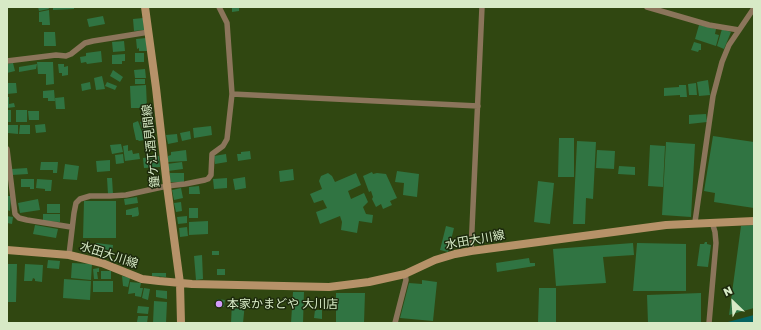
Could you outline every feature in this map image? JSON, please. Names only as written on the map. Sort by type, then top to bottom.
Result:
[{"type":"main road","name":"鐘ケ江酒見間線","points":[[145,7],[155,75],[173,236],[180,282]]},
{"type":"main road","name":"水田大川線","points":[[7,250],[69,255],[102,263],[142,279],[159,282],[329,287],[369,282],[405,274],[435,260],[471,251],[695,222],[754,221]]},
{"type":"main road","points":[[180,282],[181,323]]},
{"type":"street","points":[[69,255],[71,227],[76,203],[85,196],[126,195],[208,179],[211,175],[212,154],[223,146],[227,139],[232,94],[227,23],[219,7]]},
{"type":"street","points":[[471,251],[482,7]]},
{"type":"street","points":[[647,7],[709,24],[739,30]]},
{"type":"street","points":[[695,222],[713,96],[722,62],[729,45],[754,8]]},
{"type":"street","points":[[7,61],[56,55],[66,56],[85,44],[93,41],[149,32]]},
{"type":"street","points":[[232,94],[478,106]]},
{"type":"street","points":[[7,149],[16,214],[19,218],[71,227]]},
{"type":"street","points":[[709,323],[716,243],[712,222]]},
{"type":"street","points":[[395,323],[406,280],[405,274]]},
{"type":"water","points":[[754,315],[754,323],[724,323]]},
{"type":"building","points":[[38,7],[48,7],[49,9],[39,11]]},
{"type":"building","points":[[53,7],[74,7],[74,9],[53,10]]},
{"type":"building","points":[[232,7],[239,7],[239,11],[232,12]]},
{"type":"building","points":[[49,10],[50,25],[42,25],[42,22],[39,22],[39,12]]},
{"type":"building","points":[[103,16],[105,24],[89,27],[87,19]]},
{"type":"building","points":[[143,18],[144,30],[134,31],[133,19]]},
{"type":"building","points":[[699,25],[716,29],[715,34],[719,35],[716,46],[695,39]]},
{"type":"building","points":[[722,29],[731,32],[724,49],[717,46]]},
{"type":"building","points":[[44,32],[55,32],[56,46],[44,46]]},
{"type":"building","points":[[146,38],[147,51],[139,51],[139,48],[137,49],[136,39]]},
{"type":"building","points":[[124,41],[125,51],[113,52],[112,42]]},
{"type":"building","points":[[694,42],[701,44],[701,50],[698,52],[691,50]]},
{"type":"building","points":[[101,51],[102,62],[87,64],[86,62],[81,63],[80,57],[86,56],[86,53]]},
{"type":"building","points":[[135,53],[144,53],[144,62],[135,62]]},
{"type":"building","points":[[125,54],[125,61],[122,61],[122,64],[112,64],[112,55]]},
{"type":"building","points":[[37,62],[53,62],[54,84],[46,85],[46,74],[38,74]]},
{"type":"building","points":[[13,63],[15,71],[7,73],[7,64]]},
{"type":"building","points":[[37,64],[36,69],[19,72],[19,67]]},
{"type":"building","points":[[58,64],[64,64],[64,67],[68,66],[68,75],[62,76],[62,73],[59,73]]},
{"type":"building","points":[[145,69],[146,78],[135,78],[134,70]]},
{"type":"building","points":[[113,70],[123,77],[120,82],[110,76]]},
{"type":"building","points":[[102,76],[105,89],[96,90],[94,78]]},
{"type":"building","points":[[135,79],[145,79],[145,84],[135,84]]},
{"type":"building","points":[[708,80],[710,95],[699,96],[697,82]]},
{"type":"building","points":[[90,82],[91,89],[82,91],[81,84]]},
{"type":"building","points":[[107,82],[117,86],[115,90],[105,86]]},
{"type":"building","points":[[7,83],[16,83],[17,93],[7,94]]},
{"type":"building","points":[[696,83],[697,95],[689,95],[688,84]]},
{"type":"building","points":[[146,85],[147,108],[131,108],[130,86]]},
{"type":"building","points":[[679,85],[686,85],[687,97],[680,97],[680,95],[664,96],[664,88],[679,87]]},
{"type":"building","points":[[54,90],[55,101],[48,101],[48,98],[43,98],[43,91]]},
{"type":"building","points":[[7,97],[9,97],[9,104],[14,103],[15,107],[7,108]]},
{"type":"building","points":[[64,97],[65,109],[56,109],[55,98]]},
{"type":"building","points":[[7,110],[11,110],[11,122],[7,122]]},
{"type":"building","points":[[16,110],[27,110],[27,122],[16,122]]},
{"type":"building","points":[[28,111],[39,111],[39,120],[29,120]]},
{"type":"building","points":[[706,114],[707,122],[689,124],[689,115]]},
{"type":"building","points":[[138,121],[145,140],[136,140],[133,123]]},
{"type":"building","points":[[145,121],[146,123],[150,123],[153,135],[147,137],[144,135],[140,122]]},
{"type":"building","points":[[45,124],[46,132],[36,133],[35,125]]},
{"type":"building","points":[[8,125],[18,125],[18,134],[8,133]]},
{"type":"building","points":[[20,125],[30,125],[30,134],[19,134]]},
{"type":"building","points":[[211,126],[212,135],[194,138],[193,128]]},
{"type":"building","points":[[190,131],[191,139],[182,141],[180,133]]},
{"type":"building","points":[[177,134],[178,142],[168,144],[166,135]]},
{"type":"building","points":[[713,136],[754,142],[754,208],[714,202],[715,193],[704,191]]},
{"type":"building","points":[[559,138],[574,138],[574,177],[558,177]]},
{"type":"building","points":[[577,141],[596,142],[593,199],[586,198],[585,224],[573,224]]},
{"type":"building","points":[[666,142],[695,144],[691,217],[662,215]]},
{"type":"building","points":[[121,144],[123,152],[112,154],[110,145]]},
{"type":"building","points":[[128,145],[128,151],[132,150],[133,154],[139,153],[140,159],[125,161],[123,146]]},
{"type":"building","points":[[650,145],[665,146],[663,187],[648,186]]},
{"type":"building","points":[[186,150],[187,161],[168,162],[168,156],[171,155],[171,152]]},
{"type":"building","points":[[597,150],[615,151],[614,169],[596,168]]},
{"type":"building","points":[[250,151],[251,159],[238,161],[237,154]]},
{"type":"building","points":[[123,154],[124,163],[116,164],[115,155]]},
{"type":"building","points":[[226,154],[227,162],[215,164],[214,156]]},
{"type":"building","points":[[159,156],[160,167],[144,168],[143,158]]},
{"type":"building","points":[[110,160],[110,171],[97,172],[96,161]]},
{"type":"building","points":[[41,162],[58,162],[57,173],[53,173],[53,170],[40,170]]},
{"type":"building","points":[[182,162],[183,169],[168,171],[167,164]]},
{"type":"building","points":[[65,164],[79,166],[77,180],[63,179]]},
{"type":"building","points":[[619,166],[635,167],[635,175],[618,174]]},
{"type":"building","points":[[27,168],[28,174],[12,175],[12,169]]},
{"type":"building","points":[[293,169],[294,180],[280,182],[279,171]]},
{"type":"building","points":[[397,171],[419,174],[417,197],[403,195],[404,183],[395,182]]},
{"type":"building","points":[[372,172],[373,174],[386,174],[397,198],[390,201],[392,205],[383,209],[381,204],[376,207],[372,199],[373,197],[371,191],[369,192],[363,176]]},
{"type":"building","points":[[170,173],[184,173],[184,182],[170,182]]},
{"type":"building","points":[[328,173],[332,176],[335,182],[356,173],[361,185],[348,191],[351,199],[364,193],[368,202],[363,207],[366,214],[373,215],[372,223],[359,221],[357,233],[341,230],[342,222],[340,216],[320,224],[316,212],[327,208],[323,200],[314,203],[310,194],[322,189],[319,181],[321,176]]},
{"type":"building","points":[[245,177],[246,188],[235,190],[233,179]]},
{"type":"building","points":[[107,178],[112,178],[113,194],[108,194]]},
{"type":"building","points":[[227,178],[227,188],[214,189],[213,179]]},
{"type":"building","points":[[21,179],[34,179],[34,189],[30,189],[30,187],[21,187]]},
{"type":"building","points":[[37,179],[52,180],[51,191],[36,188]]},
{"type":"building","points":[[538,181],[554,183],[550,224],[534,222]]},
{"type":"building","points":[[199,186],[200,194],[189,194],[189,187]]},
{"type":"building","points":[[181,188],[183,198],[174,200],[172,190]]},
{"type":"building","points":[[7,196],[11,196],[10,211],[7,210]]},
{"type":"building","points":[[137,197],[138,203],[125,205],[124,199]]},
{"type":"building","points":[[38,199],[40,210],[20,213],[18,203]]},
{"type":"building","points":[[84,201],[116,201],[116,238],[83,238]]},
{"type":"building","points":[[181,202],[182,211],[176,212],[174,203]]},
{"type":"building","points":[[47,204],[60,204],[60,213],[47,213]]},
{"type":"building","points":[[138,207],[138,216],[132,217],[132,215],[126,215],[126,210]]},
{"type":"building","points":[[189,208],[198,208],[198,218],[189,218]]},
{"type":"building","points":[[43,214],[60,214],[60,222],[43,221]]},
{"type":"building","points":[[7,216],[13,217],[12,224],[7,223]]},
{"type":"building","points":[[187,216],[187,223],[178,224],[177,217]]},
{"type":"building","points":[[208,221],[208,234],[189,235],[189,222]]},
{"type":"building","points":[[35,225],[58,229],[56,238],[33,234]]},
{"type":"building","points":[[754,225],[754,308],[729,315],[741,226]]},
{"type":"building","points":[[446,226],[454,228],[448,252],[440,250]]},
{"type":"building","points":[[187,227],[188,236],[180,237],[179,228]]},
{"type":"building","points":[[705,242],[711,245],[708,267],[697,266],[700,244],[704,244]]},
{"type":"building","points":[[96,243],[113,245],[112,254],[95,252]]},
{"type":"building","points":[[633,243],[634,255],[603,257],[606,283],[556,286],[553,249]]},
{"type":"building","points":[[637,243],[686,244],[686,291],[633,291]]},
{"type":"building","points":[[212,251],[219,251],[219,255],[212,255]]},
{"type":"building","points":[[202,255],[203,279],[196,280],[194,256]]},
{"type":"building","points":[[529,258],[530,263],[535,263],[535,266],[497,272],[496,263]]},
{"type":"building","points":[[48,260],[60,261],[59,269],[47,268]]},
{"type":"building","points":[[72,263],[92,264],[91,280],[71,278]]},
{"type":"building","points":[[7,264],[17,264],[16,302],[7,302]]},
{"type":"building","points":[[25,264],[43,265],[42,282],[35,281],[33,278],[32,281],[24,281]]},
{"type":"building","points":[[99,268],[99,272],[97,272],[98,279],[94,279],[93,269]]},
{"type":"building","points":[[217,269],[225,269],[225,275],[217,275]]},
{"type":"building","points":[[101,271],[111,271],[111,279],[101,279]]},
{"type":"building","points":[[152,273],[166,273],[166,277],[152,276]]},
{"type":"building","points":[[122,276],[130,278],[128,287],[123,286]]},
{"type":"building","points":[[64,279],[91,281],[90,300],[63,298]]},
{"type":"building","points":[[422,280],[437,282],[433,321],[400,318],[409,283],[422,284]]},
{"type":"building","points":[[93,281],[113,281],[113,292],[93,292]]},
{"type":"building","points":[[130,282],[141,283],[140,288],[143,288],[141,297],[135,296],[135,293],[128,294]]},
{"type":"building","points":[[144,288],[150,289],[148,300],[142,298]]},
{"type":"building","points":[[539,288],[556,288],[556,323],[538,323]]},
{"type":"building","points":[[156,290],[167,291],[167,299],[156,297]]},
{"type":"building","points":[[293,292],[304,292],[303,323],[291,323]]},
{"type":"building","points":[[336,293],[365,293],[364,323],[336,323]]},
{"type":"building","points":[[701,293],[701,322],[648,323],[647,295]]},
{"type":"building","points":[[217,299],[225,300],[224,307],[216,306]]},
{"type":"building","points":[[154,301],[167,302],[166,323],[153,323]]},
{"type":"building","points":[[232,302],[245,303],[243,323],[231,323]]},
{"type":"building","points":[[138,306],[149,307],[148,314],[137,313]]},
{"type":"building","points":[[315,310],[322,310],[322,319],[314,318]]},
{"type":"building","points":[[138,316],[148,316],[147,323],[137,322]]},
{"type":"place","name":"本家かまどや 大川店","points":[[219,304]]}]
